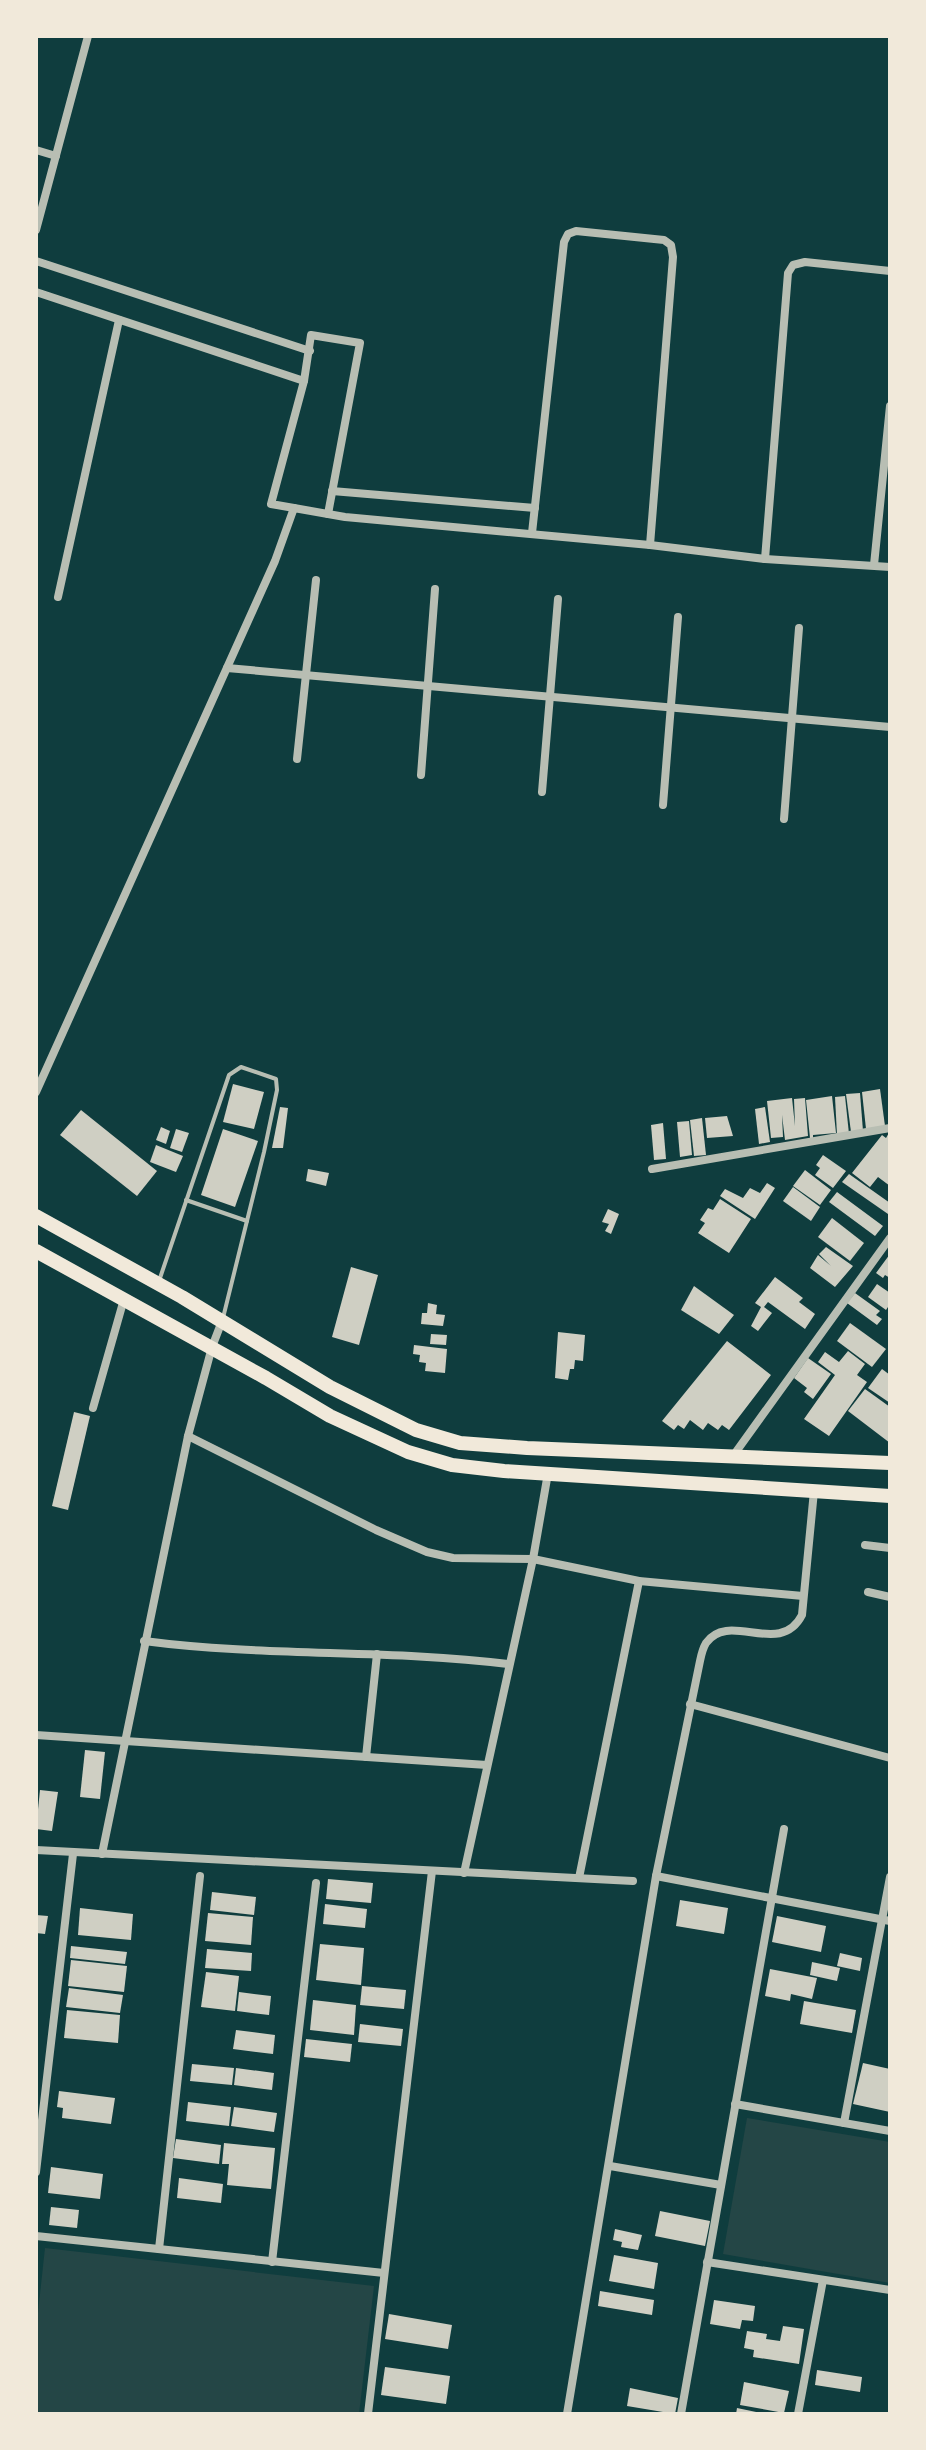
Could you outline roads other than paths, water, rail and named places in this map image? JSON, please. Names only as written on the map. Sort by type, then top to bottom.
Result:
[{"type":"main road","points":[[36,1216],[158,1283],[330,1387],[416,1430],[460,1443],[890,1463]]},
{"type":"main road","points":[[36,1251],[212,1347],[330,1416],[408,1452],[452,1465],[890,1496]]},
{"type":"street","points":[[36,230],[88,36]]},
{"type":"street","points":[[36,150],[56,156]]},
{"type":"street","points":[[532,533],[564,242],[568,234],[576,231],[664,240],[671,245],[673,257],[650,545]]},
{"type":"street","points":[[36,261],[310,351]]},
{"type":"street","points":[[765,559],[788,273],[793,265],[805,262],[890,271]]},
{"type":"street","points":[[36,292],[304,381]]},
{"type":"street","points":[[58,597],[119,320]]},
{"type":"street","points":[[328,514],[360,343],[311,335],[304,381],[271,504],[328,514],[765,559],[890,567]]},
{"type":"street","points":[[874,565],[890,406]]},
{"type":"street","points":[[332,491],[535,508]]},
{"type":"street","points":[[36,1092],[275,561],[294,508]]},
{"type":"street","points":[[297,759],[316,580]]},
{"type":"street","points":[[421,775],[435,589]]},
{"type":"street","points":[[542,792],[558,599]]},
{"type":"street","points":[[663,805],[678,617]]},
{"type":"street","points":[[784,819],[799,628]]},
{"type":"street","points":[[227,668],[890,727]]},
{"type":"street","points":[[652,1169],[890,1128]]},
{"type":"street","points":[[733,1456],[890,1238]]},
{"type":"street","points":[[93,1408],[124,1299]]},
{"type":"street","points":[[102,1854],[188,1436],[222,1321]]},
{"type":"street","points":[[188,1436],[376,1530],[427,1552],[453,1558],[533,1559],[639,1581],[803,1596]]},
{"type":"street","points":[[464,1873],[533,1559],[548,1473]]},
{"type":"street","points":[[567,2414],[656,1876],[690,1704],[706,1643],[716,1634],[737,1631],[776,1635],[789,1632],[796,1626],[802,1615],[814,1490]]},
{"type":"street","points":[[865,1545],[890,1548]]},
{"type":"street","points":[[579,1878],[639,1581]]},
{"type":"street","points":[[868,1592],[890,1597]]},
{"type":"street","points":[[144,1641],[221,1650],[448,1657],[508,1664]]},
{"type":"street","points":[[366,1757],[377,1654]]},
{"type":"street","points":[[690,1704],[890,1758]]},
{"type":"street","points":[[36,1735],[487,1765]]},
{"type":"street","points":[[681,2414],[784,1829]]},
{"type":"street","points":[[36,1850],[633,1881]]},
{"type":"street","points":[[36,2172],[73,1854]]},
{"type":"street","points":[[368,2414],[432,1871]]},
{"type":"street","points":[[159,2249],[200,1876]]},
{"type":"street","points":[[656,1876],[886,1920]]},
{"type":"street","points":[[844,2123],[886,1920],[890,1877]]},
{"type":"street","points":[[272,2262],[316,1883]]},
{"type":"street","points":[[735,2104],[890,2131]]},
{"type":"street","points":[[610,2166],[721,2185]]},
{"type":"street","points":[[36,2236],[384,2273]]},
{"type":"street","points":[[707,2262],[890,2290]]},
{"type":"street","points":[[798,2414],[823,2280]]},
{"type":"lane","points":[[158,1283],[229,1075],[241,1067],[276,1079],[277,1090],[222,1321]]},
{"type":"lane","points":[[186,1200],[247,1221]]}]
